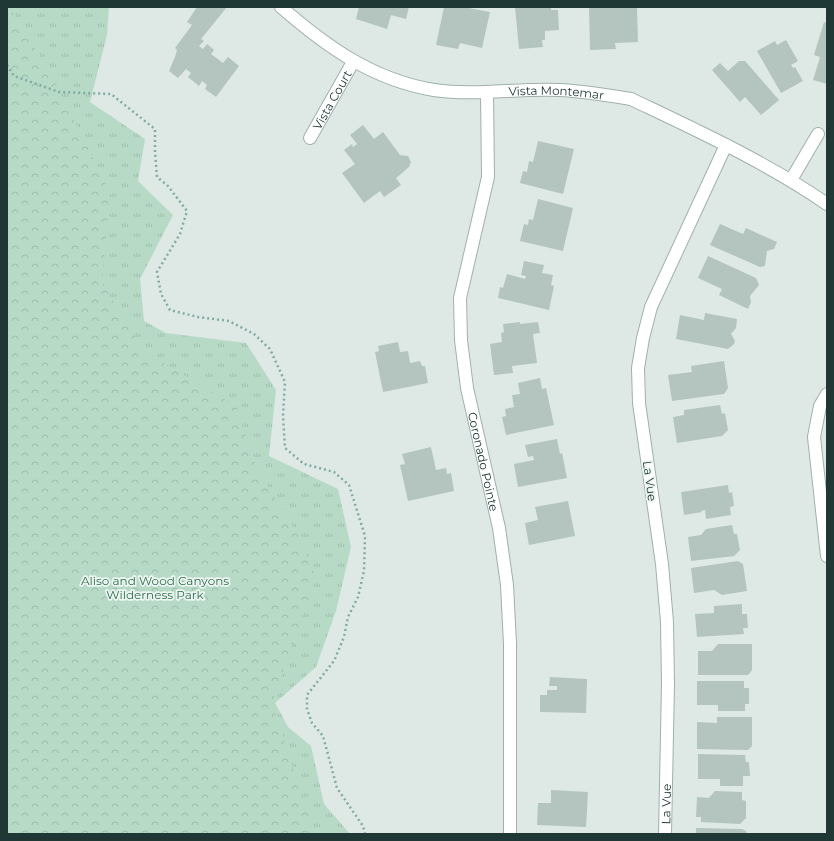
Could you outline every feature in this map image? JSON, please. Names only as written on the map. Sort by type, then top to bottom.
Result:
[{"type":"street","name":"Vista Montemar","points":[[281,7],[312,34],[353,62],[393,80],[434,90],[487,92],[558,90],[631,99],[726,145],[792,180],[827,204]]},
{"type":"street","name":"Vista Court","points":[[310,138],[353,62]]},
{"type":"street","name":"Coronado Pointe","points":[[487,92],[488,177],[460,298],[461,340],[467,388],[499,528],[507,585],[510,644],[510,834]]},
{"type":"street","points":[[792,180],[818,134]]},
{"type":"street","name":"La Vue","points":[[665,834],[668,684],[667,622],[662,564],[639,403],[638,368],[643,338],[651,307],[726,145]]},
{"type":"street","points":[[827,394],[820,406],[814,437],[827,556]]},
{"type":"path","points":[[7,65],[14,76],[59,92],[111,94],[155,129],[157,177],[168,186],[187,210],[180,234],[158,272],[161,294],[170,310],[198,317],[229,321],[254,334],[270,349],[286,382],[283,416],[285,448],[304,464],[334,472],[349,485],[365,536],[364,571],[358,597],[348,617],[344,637],[334,661],[308,695],[307,709],[312,723],[323,736],[337,788],[363,826],[365,834]]},
{"type":"green space","name":"Aliso and Wood Canyons Wilderness Park","points":[[7,7],[109,7],[107,35],[90,102],[145,139],[138,181],[173,215],[140,279],[144,321],[166,333],[246,343],[276,390],[269,456],[338,489],[351,547],[336,611],[316,667],[275,703],[288,727],[311,746],[324,804],[350,834],[7,834]]},
{"type":"green space","name":"Aliso and Wood Canyons Wilderness Park","points":[[7,7],[10,7],[53,78],[110,192],[102,283],[145,352],[236,406],[257,469],[296,531],[316,578],[272,702],[314,834],[7,834]]},
{"type":"building","points":[[197,7],[227,7],[201,39],[204,41],[199,46],[203,49],[207,44],[214,50],[211,54],[223,63],[228,57],[239,66],[216,97],[205,89],[207,85],[202,81],[199,86],[188,77],[191,73],[186,69],[178,78],[169,71],[177,50],[175,48],[192,25],[187,22]]},
{"type":"building","points":[[359,7],[409,7],[406,19],[391,15],[387,29],[356,19]]},
{"type":"building","points":[[444,7],[463,7],[490,12],[482,48],[460,43],[458,49],[436,45]]},
{"type":"building","points":[[515,7],[551,7],[551,10],[558,10],[559,30],[545,31],[545,40],[542,40],[543,47],[519,49]]},
{"type":"building","points":[[589,7],[637,7],[638,42],[615,43],[616,49],[590,50]]},
{"type":"building","points":[[824,22],[827,23],[827,84],[813,80],[820,57],[814,55]]},
{"type":"building","points":[[786,40],[798,61],[791,65],[793,68],[795,67],[803,81],[781,93],[757,51],[775,41],[777,45]]},
{"type":"building","points":[[739,61],[745,61],[779,100],[761,115],[745,97],[740,102],[712,70],[720,63],[728,71]]},
{"type":"building","points":[[363,125],[374,139],[383,132],[400,155],[408,156],[411,162],[409,167],[396,178],[401,185],[384,197],[380,191],[364,203],[342,173],[355,164],[344,150],[352,144],[353,147],[357,144],[350,135]]},
{"type":"building","points":[[538,141],[574,149],[563,194],[520,183],[523,171],[527,172],[529,161],[533,162]]},
{"type":"building","points":[[538,199],[573,208],[563,251],[520,241],[524,224],[528,225],[529,219],[533,220]]},
{"type":"building","points":[[720,224],[743,234],[746,228],[777,242],[774,249],[767,251],[765,266],[760,267],[710,245]]},
{"type":"building","points":[[708,256],[756,278],[759,285],[750,296],[751,302],[748,309],[719,295],[722,289],[698,278]]},
{"type":"building","points":[[524,261],[544,265],[542,273],[553,275],[551,285],[554,286],[549,310],[498,298],[500,287],[503,288],[507,274],[525,279],[526,276],[521,275]]},
{"type":"building","points":[[705,313],[737,319],[736,328],[731,334],[735,341],[734,344],[728,349],[676,339],[680,315],[704,320]]},
{"type":"building","points":[[520,322],[520,324],[538,322],[540,333],[533,334],[537,363],[512,366],[513,373],[494,375],[490,344],[502,342],[501,333],[504,332],[503,324]]},
{"type":"building","points":[[398,342],[400,352],[408,351],[410,363],[420,361],[422,366],[425,366],[428,383],[383,392],[375,352],[379,351],[378,346]]},
{"type":"building","points":[[724,361],[728,388],[724,394],[672,401],[668,375],[692,372],[691,366]]},
{"type":"building","points":[[540,378],[542,389],[546,388],[554,425],[506,435],[502,417],[506,416],[505,409],[514,407],[512,395],[520,394],[518,383]]},
{"type":"building","points":[[720,405],[722,414],[725,413],[728,430],[722,436],[677,443],[673,417],[684,415],[684,410]]},
{"type":"building","points":[[557,439],[560,454],[562,453],[567,478],[518,487],[514,464],[534,460],[533,456],[528,457],[525,445]]},
{"type":"building","points":[[431,447],[436,470],[446,468],[447,474],[451,473],[454,491],[408,501],[400,465],[405,464],[402,454]]},
{"type":"building","points":[[728,485],[729,493],[732,492],[734,506],[730,507],[731,515],[706,519],[705,510],[701,511],[702,512],[684,515],[681,492]]},
{"type":"building","points":[[568,501],[575,536],[529,545],[525,523],[538,520],[535,507]]},
{"type":"building","points":[[732,525],[734,534],[737,534],[740,550],[734,556],[691,561],[688,537],[701,535],[706,529]]},
{"type":"building","points":[[738,561],[743,564],[747,591],[722,595],[714,590],[694,593],[691,568]]},
{"type":"building","points":[[742,604],[742,614],[747,614],[748,628],[743,628],[744,634],[697,637],[695,614],[714,613],[714,606]]},
{"type":"building","points":[[718,644],[752,644],[752,670],[748,675],[698,675],[698,651],[712,651]]},
{"type":"building","points":[[550,677],[587,679],[586,713],[540,712],[540,695],[547,695],[547,690],[557,690],[557,686],[549,686]]},
{"type":"building","points":[[697,681],[744,681],[744,688],[749,688],[749,704],[745,704],[745,711],[718,711],[718,705],[697,705]]},
{"type":"building","points":[[717,717],[752,717],[752,746],[748,750],[697,749],[697,722],[717,723]]},
{"type":"building","points":[[698,754],[745,755],[746,762],[749,762],[750,776],[743,776],[743,786],[720,786],[720,779],[698,779]]},
{"type":"building","points":[[551,790],[588,792],[586,827],[537,825],[538,803],[551,803]]},
{"type":"building","points":[[715,791],[742,792],[742,800],[746,801],[746,818],[740,824],[701,822],[701,817],[696,817],[697,797],[709,798]]},
{"type":"building","points":[[696,828],[742,829],[746,831],[747,834],[696,834]]}]
